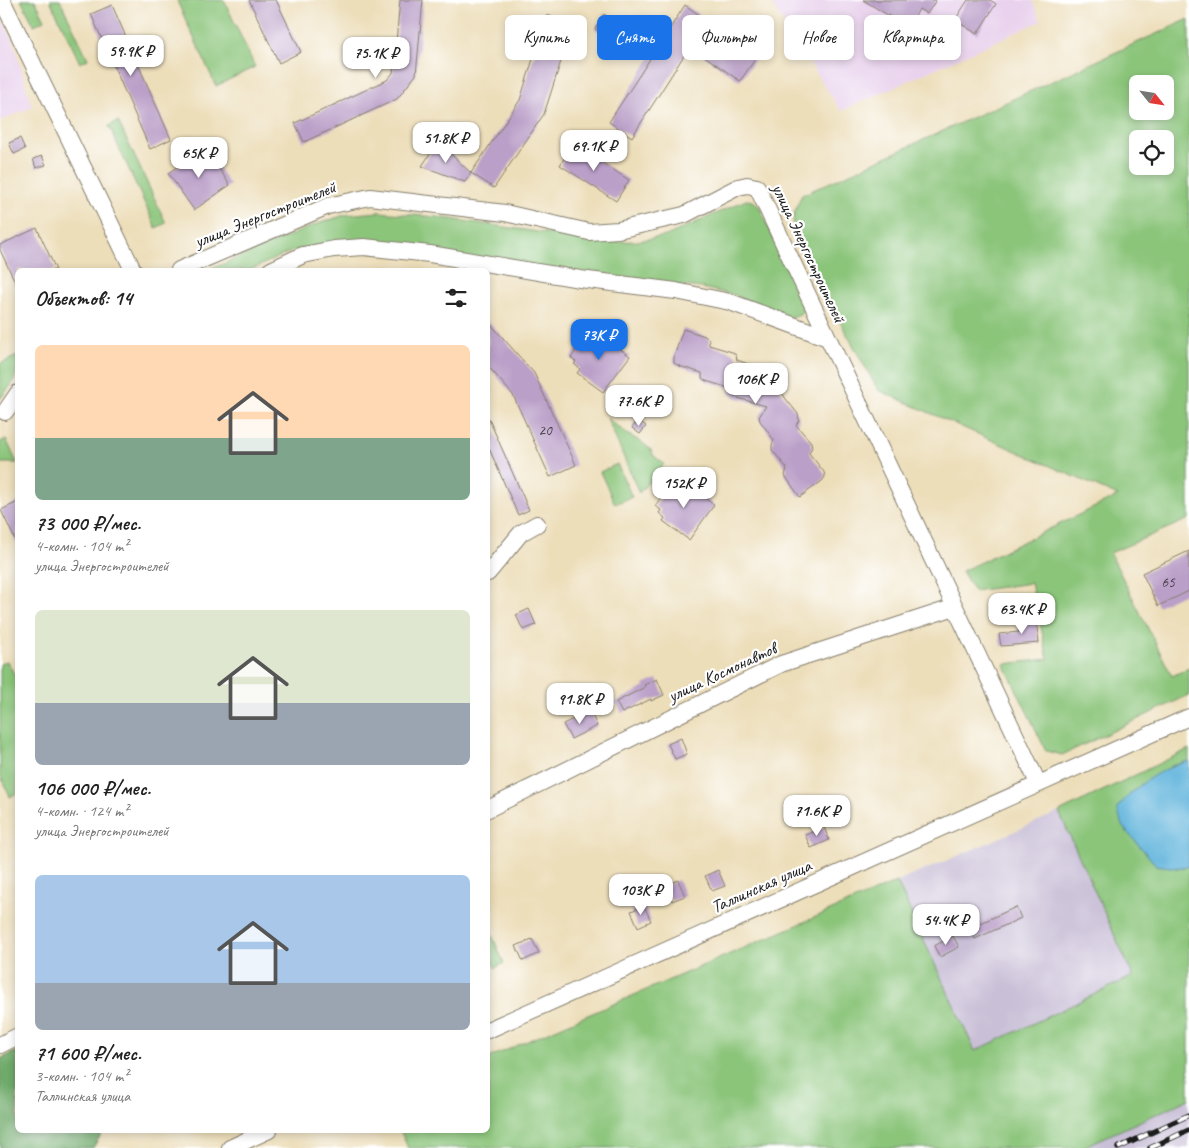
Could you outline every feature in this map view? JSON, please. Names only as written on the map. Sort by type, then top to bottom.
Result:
[{"type":"street","points":[[2,0],[131,268]]},
{"type":"street","name":"улица Энергостроителей","points":[[184,268],[328,206],[370,197],[505,213],[590,232],[618,230],[684,215],[738,187],[747,185],[757,187],[828,338]]},
{"type":"street","name":"улица Энергостроителей","points":[[275,268],[303,255],[334,249],[364,247],[430,254],[580,279],[676,291],[730,302],[828,338]]},
{"type":"street","points":[[791,325],[803,320],[809,314],[810,300]]},
{"type":"street","points":[[828,338],[1038,783]]},
{"type":"street","points":[[8,410],[15,399]]},
{"type":"street","points":[[490,571],[521,533],[538,524]]},
{"type":"street","name":"улица Космонавтов","points":[[490,808],[781,664],[955,607]]},
{"type":"street","name":"Таллинская улица","points":[[490,1029],[1189,716]]},
{"type":"street","points":[[0,1044],[15,1037]]},
{"type":"street","points":[[230,1148],[262,1133]]},
{"type":"shaded area","points":[[769,0],[1032,0],[1041,21],[961,57],[961,15],[864,15],[864,60],[954,60],[841,111],[808,60],[854,60],[854,15],[784,15],[784,23]]},
{"type":"shaded area","points":[[0,15],[14,44],[32,107],[0,121]]},
{"type":"shaded area","points":[[1059,812],[1133,976],[975,1051],[897,882]]},
{"type":"shaded area","points":[[1189,1099],[1189,1148],[1081,1148]]},
{"type":"green space","points":[[21,0],[35,0],[45,20],[34,25]]},
{"type":"green space","points":[[50,0],[60,0],[88,59],[80,63]]},
{"type":"green space","points":[[178,0],[224,0],[255,67],[216,86]]},
{"type":"green space","points":[[1189,19],[1189,519],[1110,553],[1172,676],[1189,668],[1189,695],[1062,755],[1046,751],[1004,664],[1048,659],[1031,583],[974,591],[962,571],[1118,496],[878,390],[794,239],[794,216],[802,195]]},
{"type":"green space","points":[[118,121],[166,223],[156,228],[109,126]]},
{"type":"green space","points":[[746,200],[753,201],[759,206],[805,308],[797,316],[786,317],[734,295],[702,288],[316,246],[290,252],[254,268],[214,268],[317,224],[345,215],[379,212],[437,217],[606,242],[637,241],[666,236]]},
{"type":"green space","points":[[15,357],[15,377],[0,399],[0,364]]},
{"type":"green space","points":[[607,418],[627,434],[643,443],[664,464],[639,493]]},
{"type":"green space","points":[[6,439],[15,459],[15,463],[0,463],[0,442]]},
{"type":"green space","points":[[617,464],[632,497],[615,504],[600,472]]},
{"type":"green space","points":[[7,661],[15,675],[15,794],[10,797],[0,775],[0,664]]},
{"type":"green space","points":[[1189,749],[1189,761],[1171,766],[1122,826],[1138,844],[1176,868],[1189,866],[1189,1099],[1081,1148],[408,1148],[401,1133],[490,1133],[490,1057],[897,882],[975,1051],[1133,976],[1059,812]]},
{"type":"green space","points":[[490,931],[504,963],[495,968],[490,957]]},
{"type":"green space","points":[[15,1052],[15,1133],[102,1133],[93,1148],[0,1148],[0,1059]]},
{"type":"water","points":[[1189,761],[1189,866],[1176,868],[1156,865],[1122,826],[1117,808],[1133,791],[1158,773]]},
{"type":"building","points":[[249,0],[276,0],[301,52],[279,63]]},
{"type":"building","points":[[400,0],[423,0],[416,75],[397,99],[304,142],[295,123],[387,80],[393,73]]},
{"type":"building","points":[[863,0],[936,0],[927,14],[919,9],[916,15],[888,15]]},
{"type":"building","points":[[968,0],[990,0],[996,4],[977,34],[961,24],[961,15],[958,15]]},
{"type":"building","points":[[112,5],[171,139],[150,149],[91,14]]},
{"type":"building","points":[[685,5],[700,15],[682,15],[682,59],[632,137],[609,122],[649,60],[672,60],[672,25]]},
{"type":"building","points":[[533,60],[561,60],[544,114],[494,188],[471,173],[520,100]]},
{"type":"building","points":[[710,60],[755,60],[740,81]]},
{"type":"building","points":[[20,138],[25,149],[14,154],[9,143]]},
{"type":"building","points":[[438,142],[471,173],[465,182],[422,166]]},
{"type":"building","points":[[573,144],[629,180],[616,201],[560,165]]},
{"type":"building","points":[[205,148],[230,185],[194,210],[168,173]]},
{"type":"building","points":[[42,156],[46,165],[36,168],[33,159]]},
{"type":"building","points":[[37,228],[55,268],[15,268],[15,282],[0,250],[0,245]]},
{"type":"building","points":[[490,323],[534,373],[576,465],[550,477],[513,395],[490,368]]},
{"type":"building","points":[[683,329],[705,336],[709,340],[709,345],[732,352],[736,355],[737,360],[759,368],[763,371],[764,376],[773,379],[798,414],[799,420],[796,425],[811,442],[812,447],[809,453],[824,472],[825,477],[822,481],[800,497],[785,476],[787,468],[772,450],[774,440],[760,421],[759,417],[766,406],[734,397],[730,394],[729,388],[706,381],[702,378],[702,373],[674,363],[674,357]]},
{"type":"building","points":[[588,333],[595,338],[597,336],[604,340],[605,338],[630,356],[603,392],[577,373],[580,369],[571,358]]},
{"type":"building","points":[[638,420],[646,426],[640,434],[632,428]]},
{"type":"building","points":[[490,422],[529,510],[518,515],[490,451]]},
{"type":"building","points":[[672,482],[678,487],[680,484],[686,488],[688,486],[714,505],[689,540],[663,521],[665,518],[659,513],[661,510],[655,506]]},
{"type":"building","points":[[15,503],[15,540],[1,510]]},
{"type":"building","points":[[1189,551],[1189,591],[1158,606],[1142,573]]},
{"type":"building","points":[[529,609],[536,625],[523,630],[516,615]]},
{"type":"building","points":[[1036,620],[1039,643],[1001,646],[999,634],[1019,632],[1017,622]]},
{"type":"building","points":[[657,679],[664,695],[622,713],[616,702]]},
{"type":"building","points":[[590,711],[597,726],[571,739],[563,724]]},
{"type":"building","points":[[681,738],[687,754],[675,759],[668,744]]},
{"type":"building","points":[[824,827],[829,840],[811,848],[805,835]]},
{"type":"building","points":[[718,870],[725,886],[712,891],[705,876]]},
{"type":"building","points":[[678,880],[685,896],[672,901],[665,886]]},
{"type":"building","points":[[644,906],[651,921],[638,927],[631,911]]},
{"type":"building","points":[[1016,907],[1021,918],[975,939],[970,928]]},
{"type":"building","points":[[953,936],[959,947],[940,957],[934,946]]},
{"type":"building","points":[[532,939],[539,953],[523,961],[516,946]]},
{"type":"railway","points":[[1118,1148],[1189,1115]]},
{"type":"railway","points":[[1150,1148],[1189,1130]]}]
